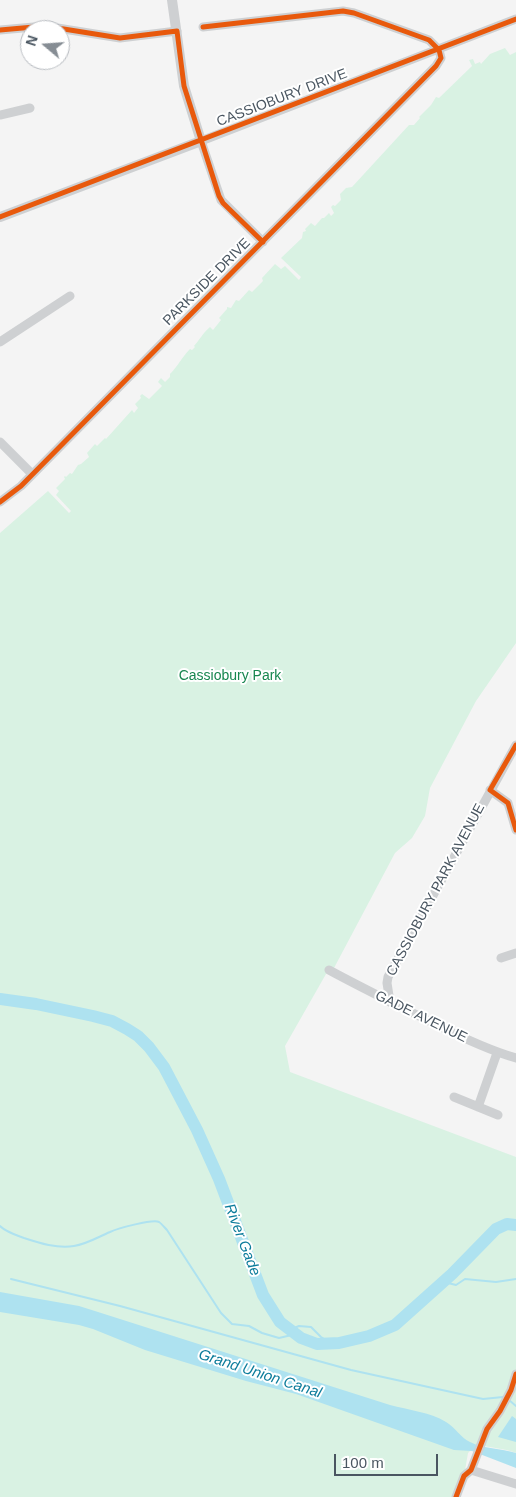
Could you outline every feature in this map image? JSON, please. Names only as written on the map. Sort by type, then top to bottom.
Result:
[{"type":"street","points":[[172,0],[184,86],[221,200],[263,242]]},
{"type":"street","points":[[203,27],[348,12],[425,38],[432,42],[439,50]]},
{"type":"street","name":"CASSIOBURY DRIVE","points":[[0,218],[516,19]]},
{"type":"street","points":[[0,30],[45,26],[120,38],[177,31]]},
{"type":"street","name":"PARKSIDE DRIVE","points":[[0,502],[21,486],[436,66],[441,58],[439,50]]},
{"type":"street","points":[[0,115],[30,108]]},
{"type":"street","points":[[0,342],[70,296]]},
{"type":"street","points":[[0,442],[32,474]]},
{"type":"street","name":"CASSIOBURY PARK AVENUE","points":[[390,1002],[388,977],[516,745]]},
{"type":"street","points":[[490,790],[508,803],[516,830]]},
{"type":"street","points":[[501,958],[516,954]]},
{"type":"street","name":"GADE AVENUE","points":[[329,970],[390,1002],[497,1053],[516,1058]]},
{"type":"street","name":"CASSIOBURY PARK AVENUE","points":[[368,991],[387,983]]},
{"type":"street","points":[[478,1107],[497,1053]]},
{"type":"street","points":[[454,1097],[498,1115]]},
{"type":"street","points":[[456,1497],[464,1476],[471,1470],[487,1429],[507,1398],[516,1374]]},
{"type":"street","points":[[471,1470],[516,1484]]},
{"type":"green space","name":"Cassiobury Park","points":[[505,48],[510,55],[516,52],[516,643],[476,701],[430,788],[425,816],[412,838],[395,853],[334,968],[326,974],[285,1046],[290,1072],[516,1157],[516,1453],[477,1444],[468,1453],[464,1476],[457,1497],[0,1497],[0,533],[48,491],[69,513],[71,511],[56,495],[59,491],[56,488],[65,479],[64,477],[70,473],[72,474],[78,465],[89,457],[87,453],[95,444],[97,446],[106,439],[132,410],[134,413],[138,408],[135,404],[142,394],[149,399],[162,386],[158,382],[161,378],[165,382],[187,352],[195,347],[205,332],[210,327],[213,330],[221,320],[219,318],[227,307],[231,308],[236,300],[239,301],[249,290],[252,292],[263,281],[262,278],[275,264],[281,269],[285,266],[299,280],[301,277],[281,258],[302,238],[303,232],[306,231],[305,229],[311,223],[315,226],[329,213],[331,216],[334,213],[331,207],[341,200],[340,194],[346,188],[352,187],[409,125],[414,125],[436,97],[439,98],[472,66],[469,60],[473,59],[475,64],[480,62],[481,64],[490,54]]},
{"type":"water","name":"Grand Union Canal","points":[[0,1292],[79,1306],[390,1405],[433,1416],[449,1424],[470,1442],[516,1453],[516,1468],[472,1451],[454,1450],[296,1394],[246,1381],[145,1350],[93,1329],[0,1312]]},
{"type":"water","points":[[512,1416],[516,1419],[516,1442],[498,1437]]},
{"type":"waterway","name":"River Gade","points":[[0,999],[36,1004],[112,1021],[138,1036],[149,1047],[164,1067],[197,1130],[219,1179],[263,1295],[280,1322],[301,1338],[317,1344],[339,1343],[369,1336],[395,1325],[452,1274],[496,1229],[507,1224],[516,1225]]},
{"type":"waterway","points":[[0,1226],[11,1233],[36,1242],[68,1247],[83,1244],[127,1226],[159,1222],[167,1230],[221,1313],[232,1324],[249,1326],[262,1333],[279,1338],[296,1334]]},
{"type":"waterway","points":[[11,1279],[120,1306],[351,1370],[483,1399],[503,1397]]},
{"type":"waterway","points":[[444,1282],[456,1285],[465,1279],[496,1282],[516,1279]]},
{"type":"waterway","points":[[289,1330],[299,1326],[311,1327],[321,1337],[331,1343]]},
{"type":"waterway","points":[[509,1400],[516,1406]]},
{"type":"cycle path","points":[[0,502],[21,486],[436,66],[441,58],[439,50],[429,40],[354,13],[343,11],[203,27]]},
{"type":"cycle path","points":[[0,217],[516,19]]},
{"type":"cycle path","points":[[0,30],[45,26],[120,38],[177,31],[184,86],[219,196],[223,203],[263,242]]},
{"type":"cycle path","points":[[516,745],[490,790],[508,803],[516,830]]},
{"type":"cycle path","points":[[456,1497],[464,1476],[471,1470],[487,1429],[500,1411],[511,1390],[516,1374]]}]
